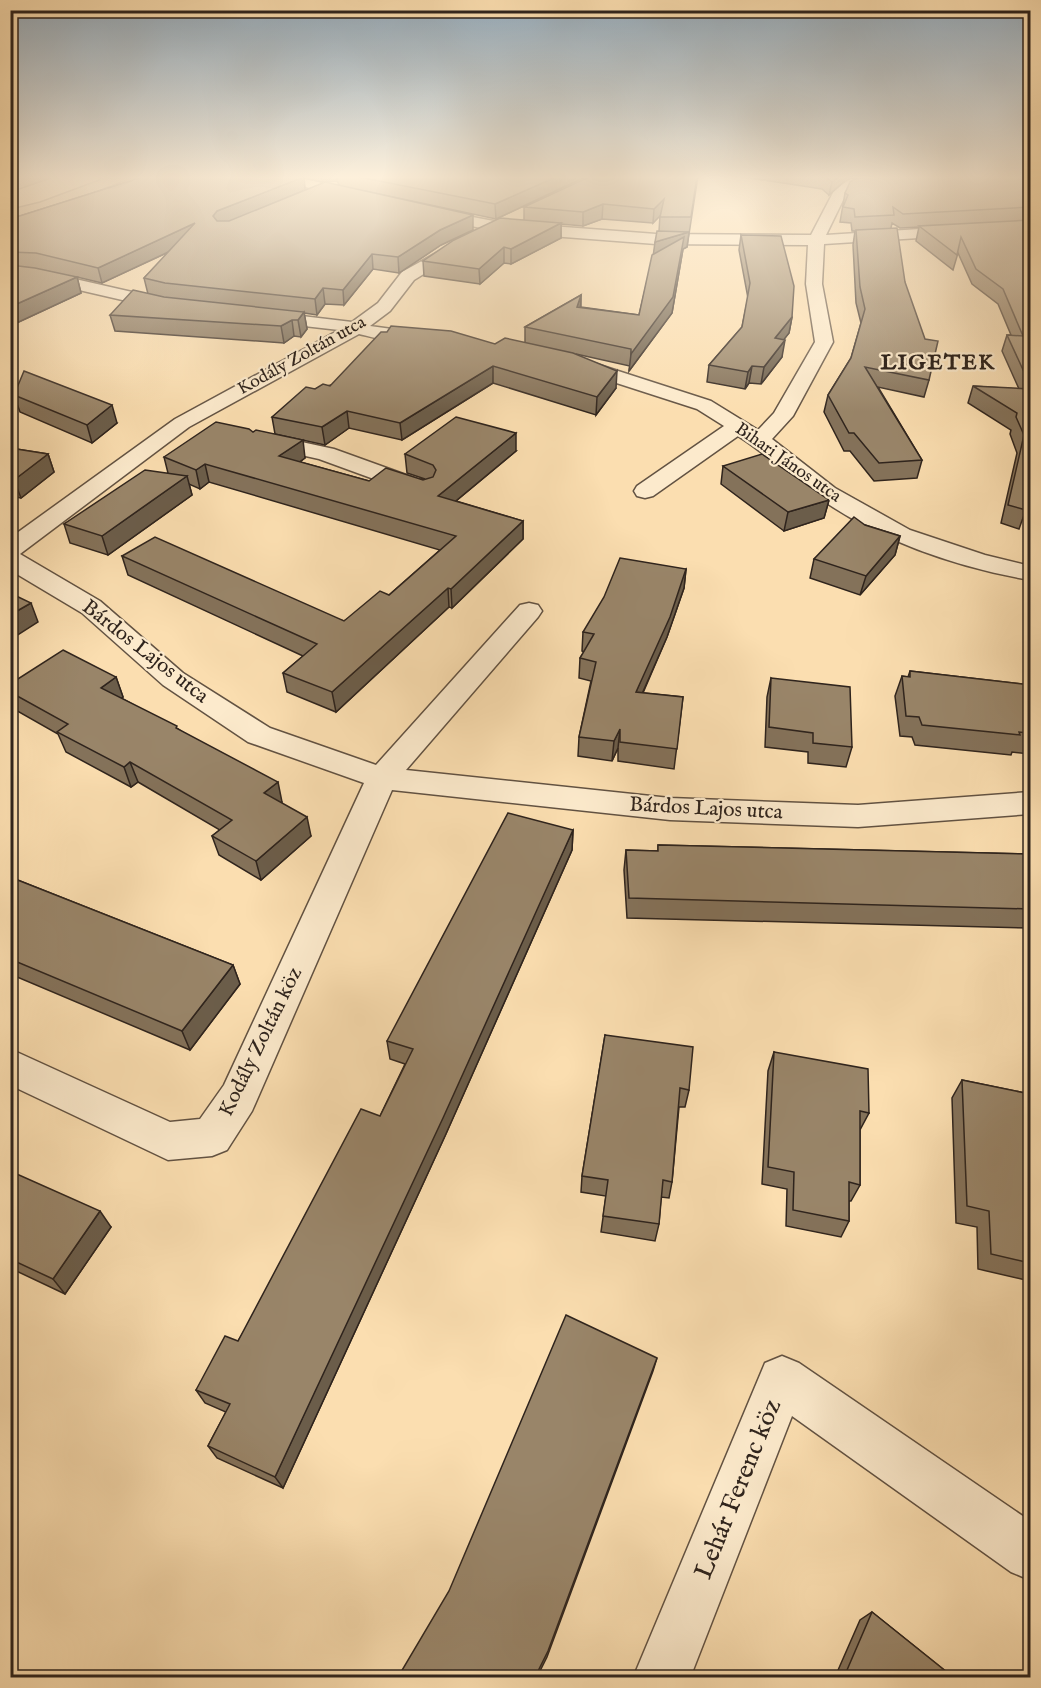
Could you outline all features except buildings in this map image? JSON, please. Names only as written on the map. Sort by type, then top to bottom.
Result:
[{"type":"street","name":"Kodály Zoltán utca","points":[[10,550],[182,423],[355,329],[384,307],[408,276],[441,255]]},
{"type":"street","points":[[760,440],[783,416],[824,342],[814,284],[815,255]]},
{"type":"street","points":[[10,273],[40,276],[168,306],[191,308]]},
{"type":"street","points":[[248,314],[328,323],[389,335],[448,340]]},
{"type":"street","name":"Bihari János utca","points":[[558,359],[704,405],[760,440],[826,493],[901,535],[978,561],[1030,573]]},
{"type":"street","points":[[182,423],[215,430]]},
{"type":"street","points":[[645,490],[738,426]]},
{"type":"street","points":[[237,435],[326,454],[424,489]]},
{"type":"street","name":"Bárdos Lajos utca","points":[[10,559],[91,607],[173,679],[259,735],[382,778],[670,809],[858,816],[1030,803]]},
{"type":"street","points":[[382,778],[529,611]]},
{"type":"street","name":"Kodály Zoltán köz","points":[[10,1066],[168,1141],[212,1137],[238,1098],[382,778]]},
{"type":"street","name":"Lehár Ferenc köz","points":[[661,1677],[782,1380],[1030,1553]]},
{"type":"district","name":"LIGETEK","points":[[938,363]]}]
